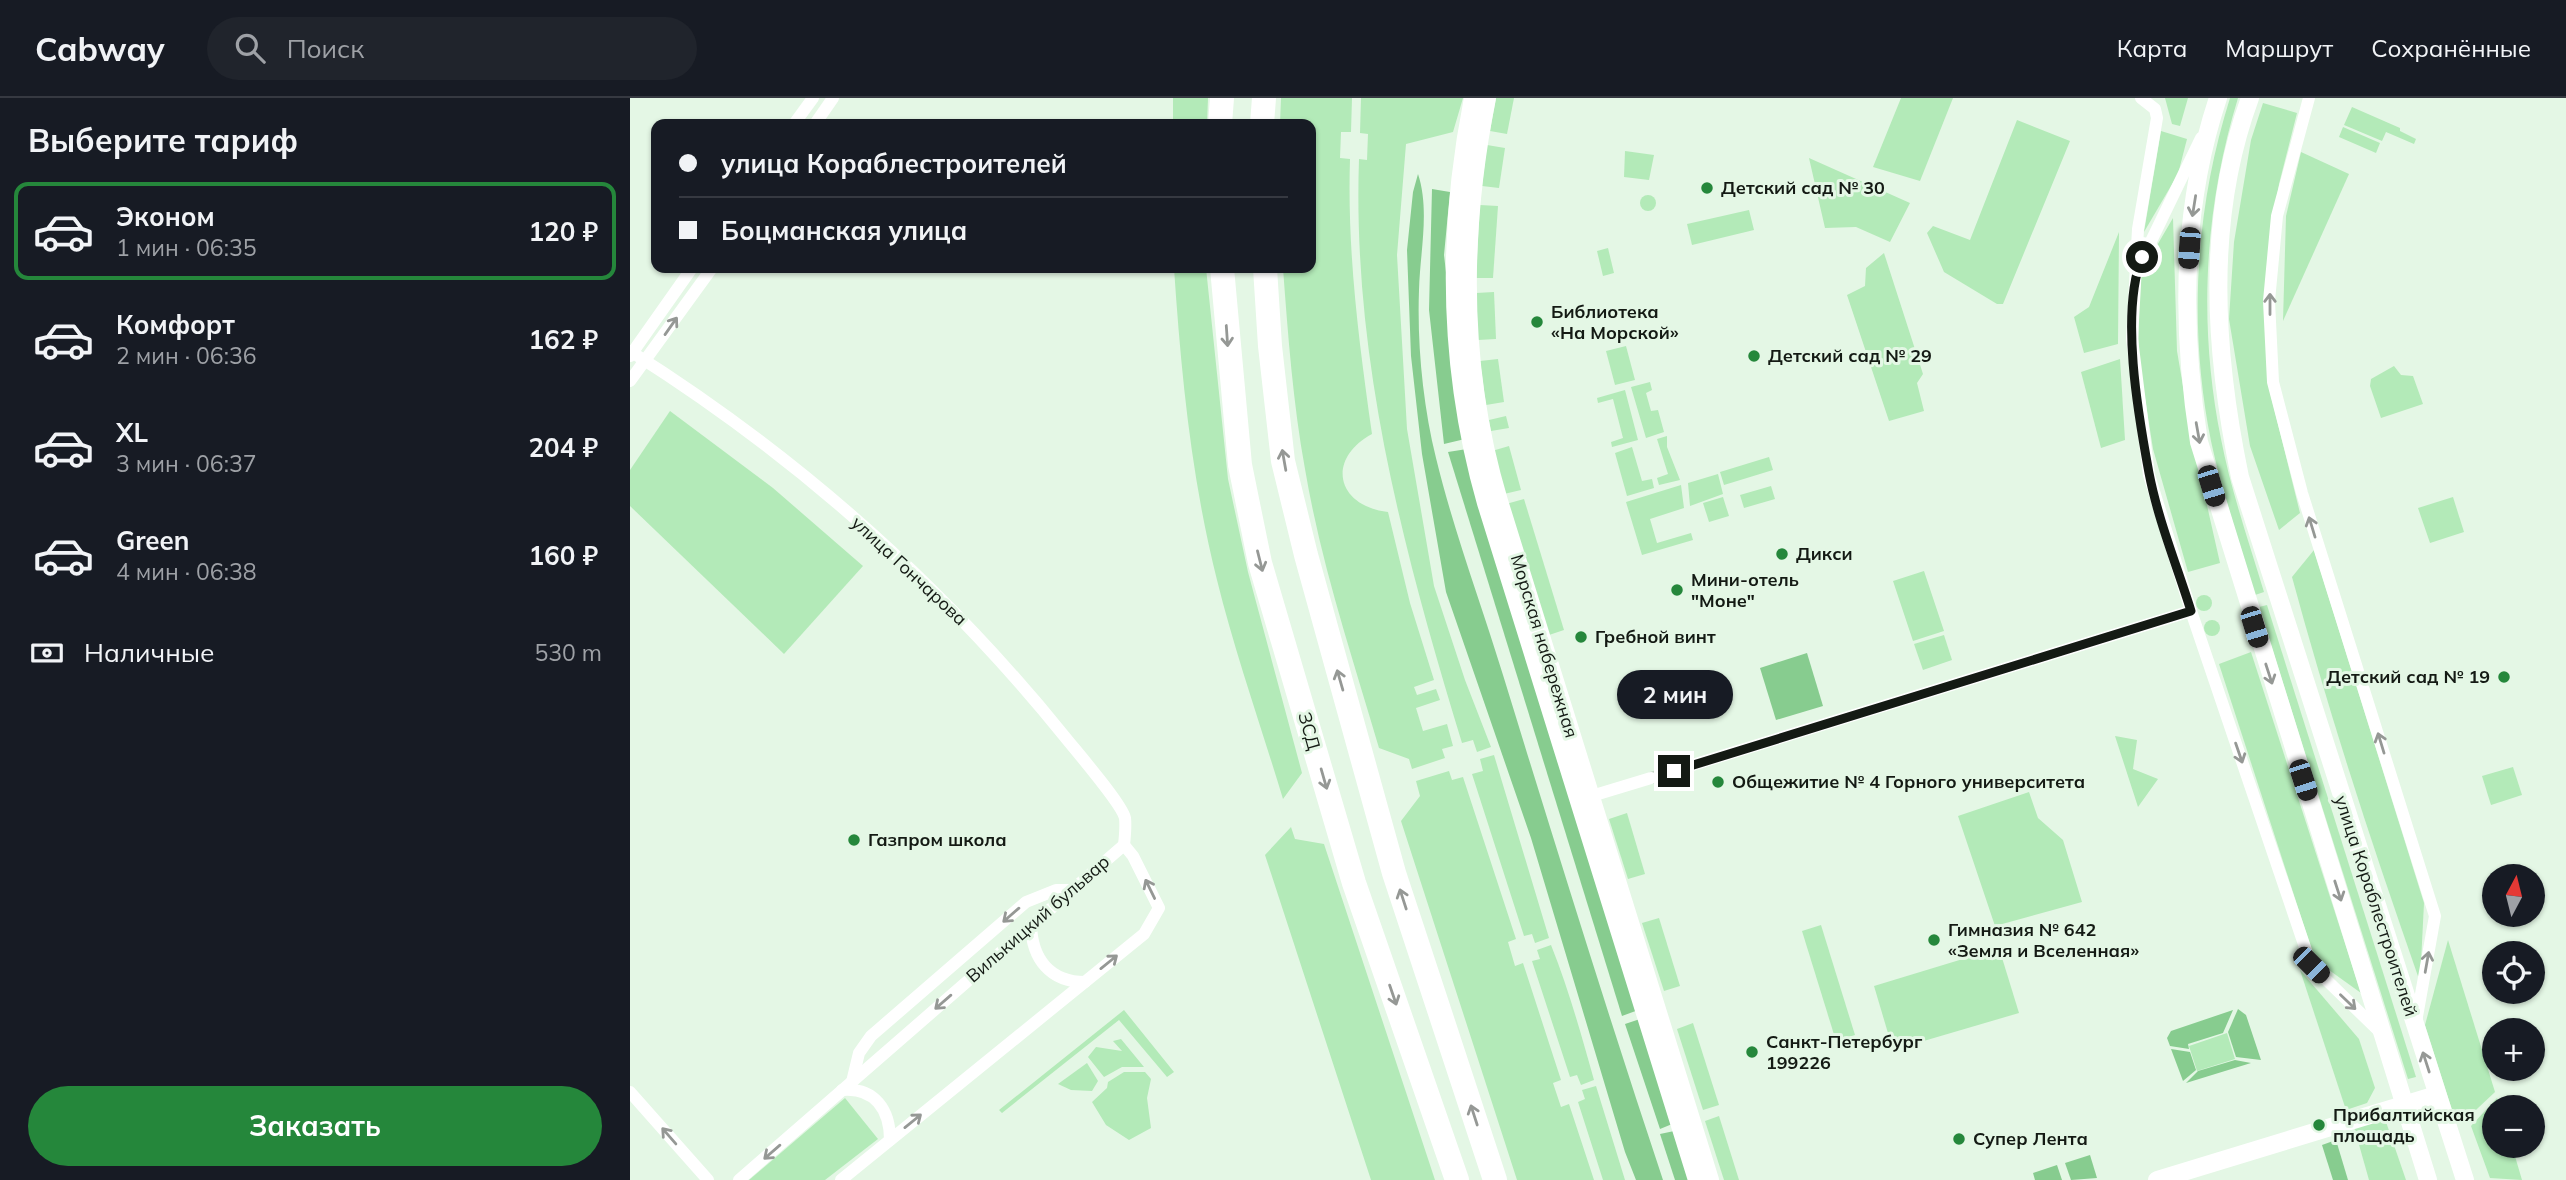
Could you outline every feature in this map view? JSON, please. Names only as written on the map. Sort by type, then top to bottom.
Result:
[{"type":"highway","points":[[1220,119],[1222,98]]},
{"type":"highway","points":[[1262,119],[1264,98]]},
{"type":"highway","name":"ЗСД","points":[[1222,273],[1240,465],[1260,563],[1354,883],[1457,1180]]},
{"type":"highway","points":[[1265,273],[1269,346],[1283,461],[1306,555],[1394,873],[1495,1180]]},
{"type":"street","points":[[798,119],[813,98]]},
{"type":"street","points":[[818,119],[833,98]]},
{"type":"street","name":"Морская набережная","points":[[1473,98],[1456,208],[1454,262],[1462,402],[1480,484],[1710,1180]]},
{"type":"street","name":"Морская набережная","points":[[1487,98],[1473,181],[1467,248],[1467,315],[1477,417],[1584,798],[1697,1180]]},
{"type":"street","name":"улица Кораблестроителей","points":[[2250,98],[2230,178],[2221,231],[2217,285],[2224,394],[2240,477],[2465,1180]]},
{"type":"street","points":[[2309,98],[2277,216],[2269,301],[2273,382],[2309,518],[2435,916],[2415,1029]]},
{"type":"street","name":"улица Кораблестроителей","points":[[2145,100],[2157,118],[2142,193],[2134,279],[2132,348],[2149,475],[2191,611],[2311,965],[2384,1036]]},
{"type":"street","points":[[2134,279],[2151,235],[2215,107]]},
{"type":"street","name":"улица Кораблестроителей","points":[[2215,107],[2191,229],[2187,288],[2188,351],[2199,442],[2247,604],[2428,1180]]},
{"type":"street","points":[[631,353],[688,273]]},
{"type":"street","points":[[630,381],[708,273]]},
{"type":"street","name":"улица Гончарова","points":[[631,353],[646,360],[754,435],[807,478],[862,525],[977,635],[1029,693],[1125,815],[1124,845]]},
{"type":"street","points":[[1674,771],[2191,611]]},
{"type":"street","points":[[1584,798],[1651,778]]},
{"type":"street","name":"Вилькицкий бульвар","points":[[740,1180],[1124,845],[1133,856],[1159,908],[1144,934],[841,1180]]},
{"type":"street","points":[[890,1140],[889,1119],[879,1101],[847,1086],[859,1053],[871,1036],[1026,902],[1056,890],[1072,890]]},
{"type":"street","points":[[1031,925],[1034,949],[1041,964],[1063,980],[1085,982]]},
{"type":"street","points":[[630,1092],[636,1104],[708,1180]]},
{"type":"street","points":[[2157,1180],[2436,1095]]},
{"type":"green space","points":[[1173,98],[1208,98],[1207,119],[1173,119]]},
{"type":"green space","points":[[1281,98],[1352,98],[1351,132],[1341,132],[1340,158],[1350,159],[1352,263],[1372,434],[1357,444],[1348,456],[1343,468],[1343,480],[1357,501],[1370,508],[1388,512],[1410,603],[1434,680],[1414,687],[1417,695],[1436,689],[1440,700],[1416,708],[1423,731],[1447,724],[1453,746],[1442,749],[1445,758],[1412,769],[1409,759],[1379,748],[1338,610],[1312,504],[1294,394],[1283,273],[1316,273],[1316,119],[1280,119]]},
{"type":"green space","points":[[1361,98],[1463,98],[1453,132],[1406,144],[1397,255],[1407,429],[1434,586],[1465,680],[1491,747],[1477,752],[1473,740],[1462,743],[1420,600],[1386,455],[1373,382],[1359,234],[1359,159],[1367,160],[1368,134],[1360,133]]},
{"type":"green space","points":[[1496,98],[1514,98],[1507,134],[1490,131]]},
{"type":"green space","points":[[1901,98],[1953,98],[1920,181],[1873,167]]},
{"type":"green space","points":[[2165,98],[2188,98],[2180,126],[2172,124]]},
{"type":"green space","points":[[2230,98],[2238,98],[2218,182],[2208,267],[2209,353],[2225,458],[2264,592],[2255,595],[2215,460],[2199,355],[2199,268],[2203,225],[2209,182]]},
{"type":"green space","points":[[2263,103],[2297,113],[2279,184],[2269,252],[2269,388],[2300,513],[2279,530],[2250,446],[2229,319],[2234,242],[2251,140]]},
{"type":"green space","points":[[2352,107],[2400,128],[2400,131],[2416,139],[2414,144],[2386,132],[2382,141],[2344,125]]},
{"type":"green space","points":[[2017,120],[2070,141],[2003,304],[1997,304],[1944,272],[1927,233],[1933,226],[1970,240]]},
{"type":"green space","points":[[2343,127],[2380,143],[2376,153],[2339,137]]},
{"type":"green space","points":[[2161,131],[2187,139],[2178,174],[2144,232]]},
{"type":"green space","points":[[1487,145],[1505,148],[1499,188],[1482,186]]},
{"type":"green space","points":[[1625,151],[1654,155],[1649,180],[1624,177]]},
{"type":"green space","points":[[2301,152],[2349,174],[2283,321],[2286,216]]},
{"type":"green space","points":[[1809,158],[1910,203],[1890,242],[1856,227],[1825,228]]},
{"type":"green space","points":[[1418,174],[1424,217],[1419,290],[1420,353],[1424,396],[1436,458],[1459,540],[1663,1180],[1636,1180],[1625,1152],[1531,838],[1446,592],[1422,454],[1411,356],[1407,250],[1413,192]]},
{"type":"green space","points":[[1432,189],[1450,192],[1444,255],[1465,439],[1444,444],[1429,310]]},
{"type":"green space","points":[[1645,195],[1651,195],[1656,203],[1654,209],[1645,211],[1640,206],[1640,200]]},
{"type":"green space","points":[[1480,205],[1498,206],[1493,278],[1476,278]]},
{"type":"green space","points":[[1749,210],[1754,230],[1692,245],[1687,224]]},
{"type":"green space","points":[[2173,218],[2177,351],[2192,439],[2220,563],[2188,572],[2153,449],[2139,360],[2138,278]]},
{"type":"green space","points":[[2119,232],[2118,344],[2084,353],[2074,317],[2089,307]]},
{"type":"green space","points":[[1608,248],[1614,273],[1603,276],[1597,251]]},
{"type":"green space","points":[[1884,253],[1923,374],[1917,383],[1924,411],[1889,421],[1847,295],[1865,286],[1866,268]]},
{"type":"green space","points":[[1174,273],[1207,273],[1228,479],[1248,572],[1302,773],[1283,799],[1232,635],[1208,541],[1188,424]]},
{"type":"green space","points":[[1494,292],[1496,339],[1478,340],[1476,293]]},
{"type":"green space","points":[[1626,346],[1635,380],[1615,385],[1606,351]]},
{"type":"green space","points":[[1498,359],[1504,402],[1486,405],[1480,361]]},
{"type":"green space","points":[[2120,359],[2125,440],[2101,448],[2081,372]]},
{"type":"green space","points":[[2394,366],[2401,375],[2413,376],[2423,404],[2381,418],[2370,386],[2371,379]]},
{"type":"green space","points":[[1650,382],[1652,390],[1646,393],[1651,411],[1658,410],[1664,432],[1646,438],[1631,387]]},
{"type":"green space","points":[[1625,390],[1638,440],[1612,447],[1611,442],[1623,438],[1613,399],[1598,403],[1597,398]]},
{"type":"green space","points":[[670,411],[773,488],[863,566],[784,654],[630,506],[630,470]]},
{"type":"green space","points":[[1506,416],[1509,428],[1491,431],[1489,420]]},
{"type":"green space","points":[[1667,436],[1667,447],[1680,480],[1659,485],[1657,478],[1668,474],[1657,439]]},
{"type":"green space","points":[[1509,446],[1521,490],[1504,494],[1492,451]]},
{"type":"green space","points":[[1632,447],[1642,481],[1652,479],[1654,488],[1627,496],[1615,453]]},
{"type":"green space","points":[[1467,449],[1641,1009],[1622,1016],[1448,452]]},
{"type":"green space","points":[[1769,457],[1773,470],[1724,485],[1720,472]]},
{"type":"green space","points":[[1718,474],[1723,494],[1690,506],[1688,483]]},
{"type":"green space","points":[[1681,485],[1684,508],[1650,519],[1657,543],[1691,533],[1693,540],[1642,555],[1626,502]]},
{"type":"green space","points":[[1771,486],[1775,499],[1744,508],[1740,495]]},
{"type":"green space","points":[[1723,497],[1729,516],[1709,522],[1703,503]]},
{"type":"green space","points":[[2453,497],[2464,532],[2430,543],[2418,508]]},
{"type":"green space","points":[[1524,499],[1564,630],[1546,636],[1506,504]]},
{"type":"green space","points":[[2314,550],[2424,903],[2420,982],[2352,781],[2292,577]]},
{"type":"green space","points":[[1924,571],[1944,631],[1913,641],[1893,581]]},
{"type":"green space","points":[[2204,595],[2210,597],[2210,609],[2204,611],[2198,609],[2196,603],[2198,597]]},
{"type":"green space","points":[[2267,605],[2416,1077],[2408,1079],[2259,607]]},
{"type":"green space","points":[[2212,620],[2218,622],[2218,634],[2212,636],[2206,634],[2204,628],[2206,622]]},
{"type":"green space","points":[[1944,635],[1952,660],[1923,670],[1914,644]]},
{"type":"green space","points":[[2251,652],[2361,993],[2315,960],[2219,664]]},
{"type":"green space","points":[[1807,653],[1823,706],[1776,720],[1760,668]]},
{"type":"green space","points":[[2115,736],[2137,740],[2133,769],[2158,779],[2138,807]]},
{"type":"green space","points":[[1494,755],[1549,938],[1535,943],[1532,934],[1524,936],[1472,774],[1483,771],[1480,759]]},
{"type":"green space","points":[[2513,767],[2522,795],[2491,805],[2482,776]]},
{"type":"green space","points":[[1449,771],[1452,780],[1463,777],[1516,939],[1508,942],[1515,966],[1523,963],[1561,1080],[1553,1083],[1561,1107],[1569,1104],[1594,1180],[1517,1180],[1401,821],[1420,796],[1416,781]]},
{"type":"green space","points":[[2029,792],[2038,818],[2063,840],[2082,902],[1995,926],[1958,816]]},
{"type":"green space","points":[[1627,813],[1645,874],[1628,879],[1609,819]]},
{"type":"green space","points":[[1291,827],[1295,839],[1324,844],[1435,1180],[1371,1180],[1265,855]]},
{"type":"green space","points":[[1659,918],[1680,986],[1664,991],[1642,923]]},
{"type":"green space","points":[[1821,925],[1855,1035],[1836,1041],[1802,931]]},
{"type":"green space","points":[[2448,940],[2482,1050],[2482,1081],[2492,1081],[2495,1092],[2492,1095],[2482,1095],[2482,1104],[2461,1124],[2452,1110],[2425,1025]]},
{"type":"green space","points":[[1551,945],[1594,1080],[1581,1085],[1577,1075],[1570,1077],[1532,961],[1540,959],[1537,950]]},
{"type":"green space","points":[[1999,948],[2019,1013],[1893,1050],[1874,986]]},
{"type":"green space","points":[[2300,970],[2359,1039],[2375,1088],[2367,1103],[2346,1110]]},
{"type":"green space","points":[[2238,1009],[2246,1015],[2261,1060],[2236,1057],[2228,1032]]},
{"type":"green space","points":[[1124,1010],[1174,1072],[1167,1077],[1119,1020],[1002,1113],[999,1110]]},
{"type":"green space","points":[[2233,1010],[2223,1033],[2188,1044],[2189,1049],[2170,1046],[2167,1038],[2171,1031]]},
{"type":"green space","points":[[1643,1018],[1677,1122],[1660,1129],[1625,1024]]},
{"type":"green space","points":[[1693,1023],[1719,1105],[1703,1110],[1677,1029]]},
{"type":"green space","points":[[2227,1033],[2235,1059],[2197,1071],[2189,1046]]},
{"type":"green space","points":[[1121,1039],[1144,1067],[1122,1067],[1104,1077],[1088,1057],[1096,1047],[1122,1051],[1113,1041]]},
{"type":"green space","points":[[2171,1049],[2190,1052],[2196,1070],[2183,1081]]},
{"type":"green space","points":[[2235,1060],[2251,1063],[2186,1083],[2198,1071]]},
{"type":"green space","points":[[1087,1063],[1098,1081],[1092,1091],[1071,1090],[1058,1084]]},
{"type":"green space","points":[[1124,1072],[1145,1072],[1151,1079],[1147,1098],[1151,1128],[1129,1140],[1106,1125],[1092,1102],[1107,1088],[1108,1082]]},
{"type":"green space","points":[[1596,1086],[1625,1180],[1603,1180],[1578,1102],[1585,1099],[1582,1090]]},
{"type":"green space","points":[[845,1098],[878,1139],[825,1180],[749,1180]]},
{"type":"green space","points":[[2482,1114],[2482,1156],[2471,1126]]},
{"type":"green space","points":[[1719,1116],[1739,1180],[1724,1180],[1705,1121]]},
{"type":"green space","points":[[2385,1119],[2406,1180],[2369,1180],[2354,1127]]},
{"type":"green space","points":[[1679,1130],[1695,1180],[1675,1180],[1660,1134]]},
{"type":"green space","points":[[2336,1140],[2348,1180],[2333,1180],[2322,1145]]},
{"type":"green space","points":[[2090,1155],[2097,1178],[2071,1180],[2065,1163]]},
{"type":"green space","points":[[2483,1158],[2516,1158],[2522,1180],[2490,1178]]},
{"type":"green space","points":[[2057,1165],[2062,1180],[2035,1180],[2033,1173]]},
{"type":"tunnel","points":[[1651,778],[1673,771]]},
{"type":"place","name":"Детский сад № 30","points":[[1707,188]]},
{"type":"place","name":"Библиотека «На Морской»","points":[[1537,322]]},
{"type":"place","name":"Детский сад № 29","points":[[1754,356]]},
{"type":"place","name":"Дикси","points":[[1782,554]]},
{"type":"place","name":"Мини-отель \"Моне\"","points":[[1677,590]]},
{"type":"place","name":"Гребной винт","points":[[1581,637]]},
{"type":"place","name":"Детский сад № 19","points":[[2504,677]]},
{"type":"place","name":"Общежитие № 4 Горного университета","points":[[1718,782]]},
{"type":"place","name":"Газпром школа","points":[[854,840]]},
{"type":"place","name":"Гимназия № 642 «Земля и Вселенная»","points":[[1934,940]]},
{"type":"place","name":"Санкт-Петербург 199226","points":[[1752,1052]]},
{"type":"place","name":"Прибалтийская площадь","points":[[2319,1125]]},
{"type":"place","name":"Супер Лента","points":[[1959,1139]]},
{"type":"route","points":[[1674,771],[2191,611],[2149,475],[2132,348],[2134,279],[2142,257]]}]
